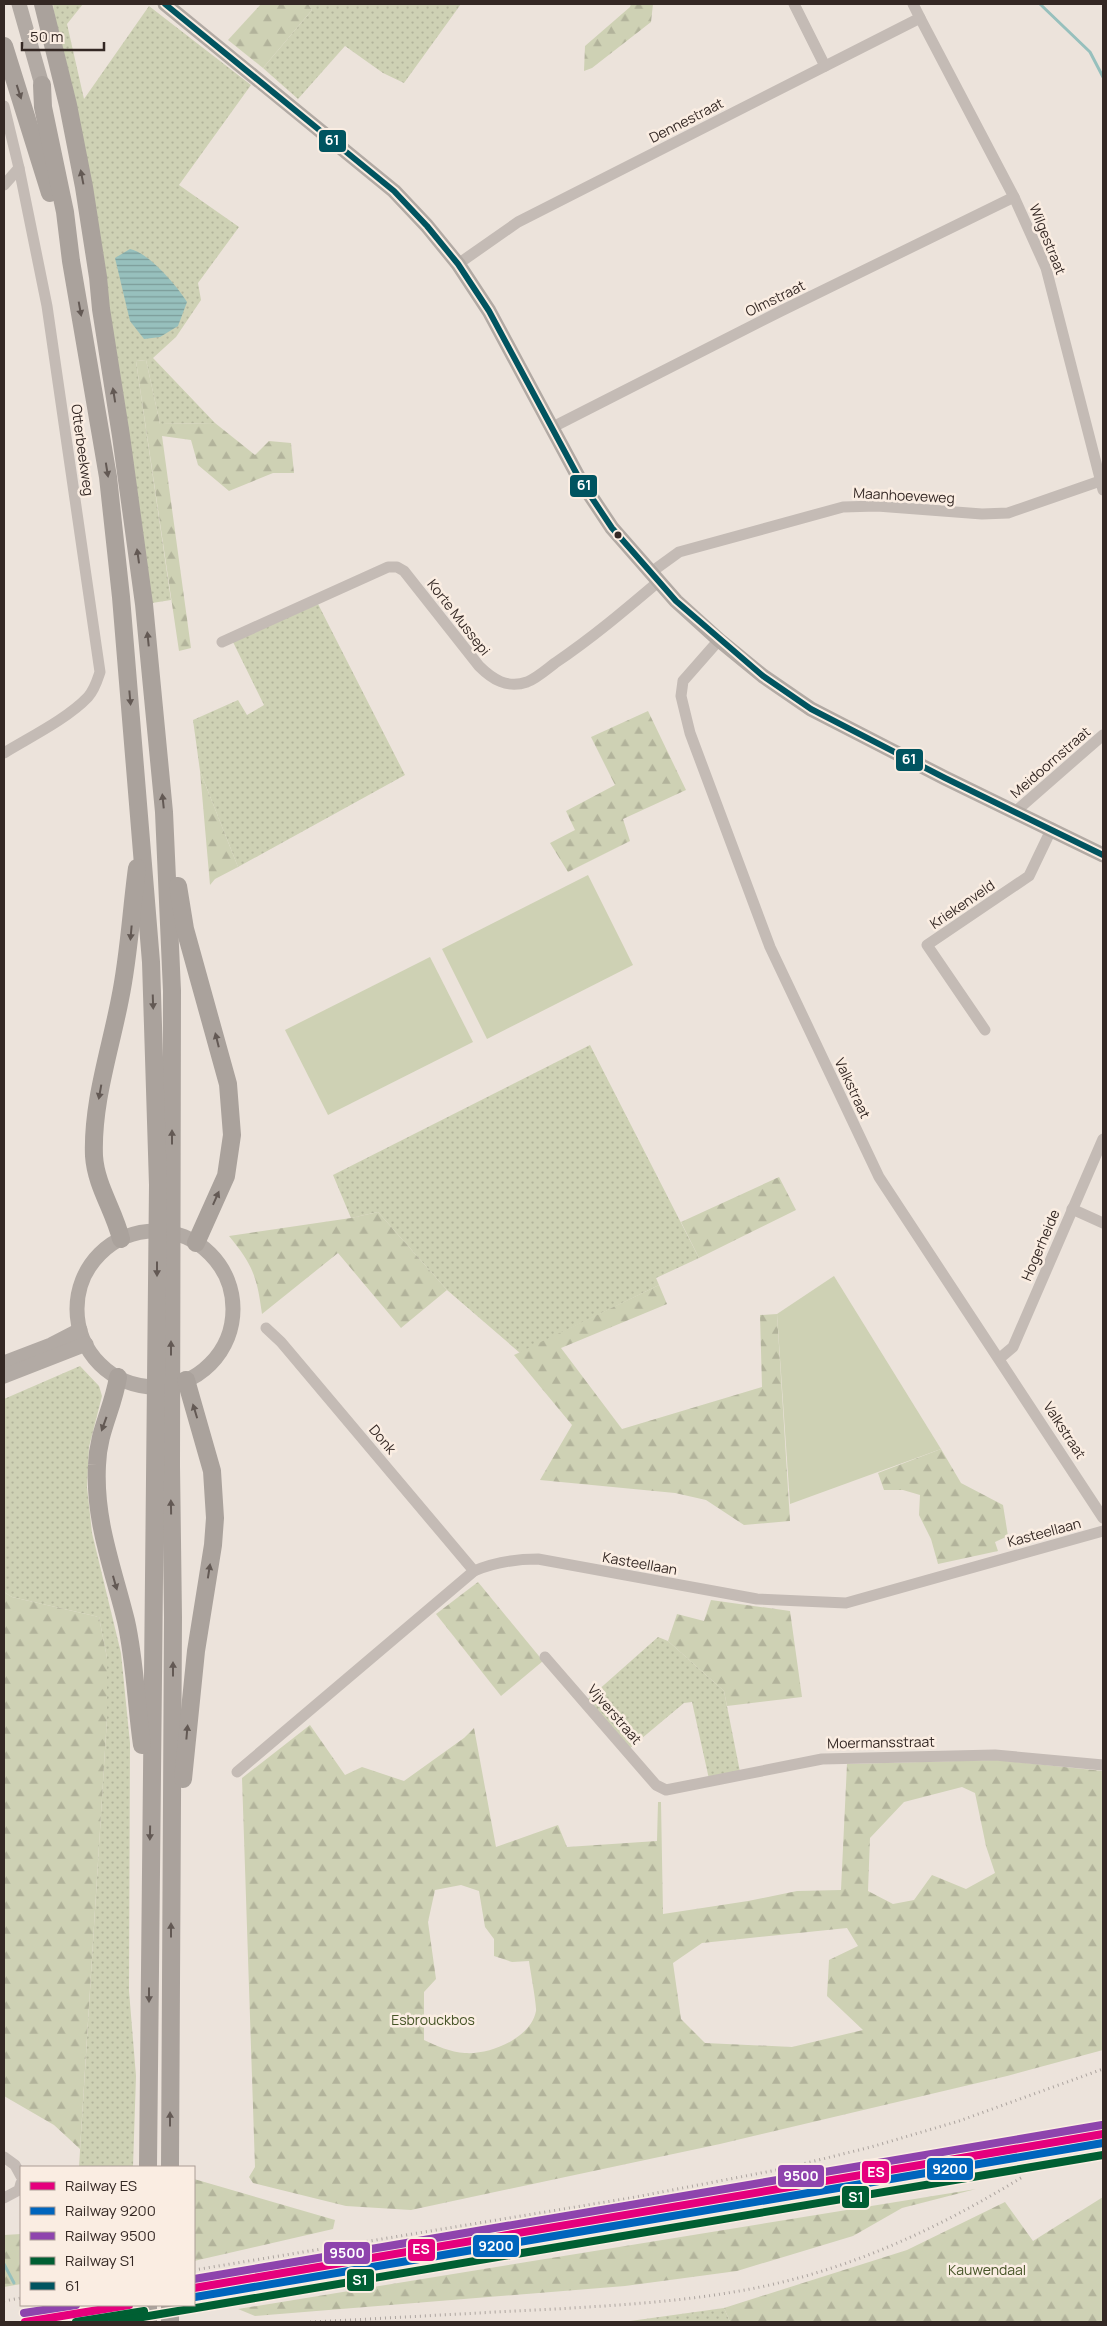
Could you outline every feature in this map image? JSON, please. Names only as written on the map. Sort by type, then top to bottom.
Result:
[{"type":"highway","points":[[43,4],[68,105],[84,187],[98,277],[100,309],[121,436],[144,604],[166,850],[172,991],[156,1448],[148,2166]]},
{"type":"highway","points":[[4,46],[38,150],[71,262]]},
{"type":"highway","points":[[42,85],[43,107],[65,212],[71,262],[108,477],[142,831],[165,1186],[171,1466],[170,2166]]},
{"type":"highway","points":[[42,85],[50,104],[100,309]]},
{"type":"highway","points":[[121,1239],[98,1175],[94,1157],[95,1134],[99,1093],[121,998],[130,946],[142,831]]},
{"type":"highway","points":[[166,850],[175,868],[185,929],[228,1084],[232,1135],[226,1176],[196,1243]]},
{"type":"highway","points":[[118,1377],[99,1440],[96,1467],[98,1507],[103,1542],[126,1621],[132,1657],[141,1744],[151,1784]]},
{"type":"highway","points":[[172,1806],[182,1780],[196,1651],[213,1545],[215,1518],[212,1470],[186,1380]]},
{"type":"highway","points":[[148,2306],[148,2322]]},
{"type":"highway","points":[[170,2306],[170,2322]]},
{"type":"main road","points":[[19,4],[42,85]]},
{"type":"main road","points":[[165,4],[394,190],[427,226],[458,264],[488,311],[580,480],[612,528],[654,577],[718,640],[763,676],[811,708],[945,778],[1052,828],[1103,855]]},
{"type":"main road","points":[[158,1231],[173,1233],[196,1243],[206,1250],[223,1271],[231,1294],[233,1311],[231,1326],[221,1351],[212,1362],[186,1380],[157,1387],[131,1383],[118,1377],[95,1358],[80,1330],[78,1300],[87,1272],[100,1253],[121,1239],[139,1233],[158,1231]]},
{"type":"main road","points":[[4,1363],[51,1345],[80,1330]]},
{"type":"main road","points":[[4,1376],[86,1344]]},
{"type":"street","points":[[794,4],[825,66]]},
{"type":"street","points":[[913,4],[920,18]]},
{"type":"street","name":"Dennestraat","points":[[458,264],[518,222],[920,18]]},
{"type":"street","name":"Wilgestraat","points":[[920,18],[1014,197],[1046,268],[1103,484]]},
{"type":"street","name":"Otterbeekweg","points":[[4,106],[19,168],[47,306],[100,672],[96,686],[88,697],[66,714],[4,753]]},
{"type":"street","points":[[4,185],[19,168]]},
{"type":"street","name":"Olmstraat","points":[[551,428],[756,324],[1014,197]]},
{"type":"street","name":"Maanhoeveweg","points":[[654,577],[679,552],[843,507],[877,506],[982,514],[1008,512],[1103,484]]},
{"type":"street","name":"Korte Mussepi","points":[[222,642],[388,567],[397,567],[404,571],[479,666],[492,679],[504,683],[518,684],[527,682],[571,652],[654,577]]},
{"type":"street","name":"Valkstraat","points":[[718,640],[682,681],[681,696],[690,733],[770,946],[879,1176],[1000,1358],[1103,1518]]},
{"type":"street","name":"Meidoornstraat","points":[[1016,811],[1103,735]]},
{"type":"street","name":"Kriekenveld","points":[[985,1030],[927,945],[1029,876],[1052,828]]},
{"type":"street","name":"Hogerheide","points":[[1000,1358],[1013,1347],[1103,1139]]},
{"type":"street","points":[[1072,1209],[1103,1223]]},
{"type":"street","name":"Donk","points":[[266,1328],[280,1342],[474,1572]]},
{"type":"street","name":"Kasteellaan","points":[[237,1772],[474,1572],[490,1564],[516,1559],[538,1559],[757,1599],[846,1602],[1103,1531]]},
{"type":"street","name":"Vijverstraat","points":[[545,1657],[656,1785],[663,1789]]},
{"type":"street","name":"Moermansstraat","points":[[663,1789],[670,1790],[822,1759],[995,1755],[1103,1764]]},
{"type":"street","points":[[4,2158],[15,2165],[20,2174]]},
{"type":"street","points":[[4,2198],[19,2190],[20,2186]]},
{"type":"green space","points":[[53,4],[83,4],[67,24],[84,99],[149,6],[251,85],[179,185],[239,227],[198,283],[201,300],[176,337],[153,358],[215,423],[160,424],[146,360],[136,361],[171,600],[152,603],[76,103]]},
{"type":"green space","points":[[261,4],[308,4],[312,10],[263,68],[228,40]]},
{"type":"green space","points":[[308,4],[461,4],[404,83],[383,73],[345,46],[298,99],[263,68],[312,10]]},
{"type":"green space","points":[[631,4],[653,4],[651,22],[592,68],[584,71],[585,46],[630,7]]},
{"type":"green space","points":[[146,360],[160,424],[215,423],[255,455],[269,441],[291,443],[294,473],[273,473],[229,491],[198,465],[191,440],[162,436],[191,648],[179,651],[136,361]]},
{"type":"green space","points":[[318,604],[405,775],[238,867],[200,771],[193,720],[238,700],[247,715],[264,705],[233,642]]},
{"type":"green space","points":[[648,711],[686,790],[623,819],[630,841],[568,872],[550,843],[575,830],[566,811],[615,785],[591,737]]},
{"type":"green space","points":[[200,771],[238,867],[215,879],[210,885]]},
{"type":"green space","points":[[588,875],[633,965],[487,1039],[442,949]]},
{"type":"green space","points":[[430,957],[473,1042],[328,1115],[285,1030]]},
{"type":"green space","points":[[590,1045],[699,1258],[656,1278],[659,1285],[520,1353],[447,1290],[378,1212],[351,1218],[333,1175]]},
{"type":"green space","points":[[779,1177],[796,1210],[699,1258],[681,1222]]},
{"type":"green space","points":[[378,1212],[447,1290],[401,1328],[338,1253],[262,1314],[253,1272],[244,1255],[229,1236],[351,1218]]},
{"type":"green space","points":[[834,1276],[941,1449],[790,1504],[777,1314]]},
{"type":"green space","points":[[659,1285],[667,1304],[561,1348],[622,1429],[762,1387],[760,1315],[777,1314],[790,1521],[744,1525],[706,1500],[675,1493],[540,1480],[572,1425],[514,1355]]},
{"type":"green space","points":[[80,1366],[99,1386],[102,1396],[89,1447],[87,1487],[92,1533],[121,1653],[130,1743],[129,1991],[136,2076],[133,2166],[79,2166],[107,1718],[107,1658],[99,1617],[12,1597],[4,1592],[4,1399]]},
{"type":"green space","points":[[941,1449],[961,1483],[1003,1505],[1008,1536],[995,1542],[998,1551],[938,1564],[931,1539],[919,1515],[920,1495],[903,1490],[884,1490],[878,1473]]},
{"type":"green space","points":[[478,1582],[543,1661],[501,1696],[436,1614]]},
{"type":"green space","points":[[4,1592],[12,1597],[99,1617],[107,1658],[107,1718],[80,2149],[54,2125],[4,2096]]},
{"type":"green space","points":[[711,1600],[790,1611],[802,1697],[727,1706],[724,1691],[668,1641],[677,1614],[704,1621]]},
{"type":"green space","points":[[658,1637],[668,1641],[724,1691],[740,1772],[709,1779],[692,1702],[684,1703],[629,1749],[587,1700]]},
{"type":"green space","name":"Esbrouckbos","points":[[310,1725],[345,1775],[362,1767],[404,1781],[464,1738],[474,1728],[496,1847],[558,1825],[567,1847],[657,1841],[658,1802],[661,1802],[663,1914],[748,1901],[797,1891],[841,1890],[847,1764],[996,1760],[1103,1771],[1103,2050],[1007,2076],[720,2144],[411,2210],[346,2206],[253,2183],[249,2177],[255,2167],[242,1778]],"holes":[[[962,1787],[975,1793],[986,1846],[995,1873],[966,1889],[932,1875],[914,1900],[893,1904],[868,1891],[870,1838],[904,1802]],[[461,1885],[479,1891],[485,1927],[494,1939],[494,1956],[512,1962],[529,1961],[536,2008],[533,2021],[518,2037],[497,2048],[475,2053],[465,2053],[449,2050],[424,2040],[424,1992],[436,1979],[428,1922],[435,1890]],[[847,1928],[858,1946],[829,1960],[827,1996],[863,2030],[792,2047],[705,2043],[681,2019],[673,1963],[702,1943]]]},
{"type":"green space","points":[[195,2179],[335,2220],[333,2229],[195,2261]]},
{"type":"green space","points":[[976,2189],[902,2208],[853,2236],[737,2271],[625,2286],[255,2316],[238,2309]]},
{"type":"green space","name":"Kauwendaal","points":[[1103,2197],[1103,2322],[730,2322],[724,2308],[907,2250],[1005,2202],[1033,2241]]},
{"type":"green space","points":[[20,2234],[20,2284],[4,2287],[4,2235]]},
{"type":"green space","points":[[724,2308],[730,2322],[623,2322]]},
{"type":"water","points":[[130,249],[137,251],[153,263],[176,287],[187,302],[178,326],[160,337],[144,339],[130,321],[115,258]]},
{"type":"waterway","points":[[1040,4],[1090,52],[1103,77]]},
{"type":"waterway","points":[[4,2264],[14,2283]]},
{"type":"railway","points":[[195,2270],[630,2198],[782,2169],[871,2147],[959,2121],[1103,2069]]},
{"type":"railway","points":[[310,2322],[619,2305],[683,2299],[746,2290],[809,2275],[892,2245],[946,2220],[1024,2176]]},
{"type":"railway","points":[[4,2301],[20,2298]]},
{"type":"rail line","name":"9500","points":[[195,2279],[1102,2125]]},
{"type":"rail line","name":"ES","points":[[195,2288],[1103,2134]]},
{"type":"rail line","name":"9200","points":[[195,2297],[1103,2143]]},
{"type":"rail line","name":"S1","points":[[113,2322],[1103,2155]]},
{"type":"rail line","name":"9500","points":[[24,2313],[70,2306]]},
{"type":"rail line","name":"ES","points":[[25,2322],[123,2306]]},
{"type":"rail line","name":"S1","points":[[76,2322],[144,2311]]},
{"type":"rail line","name":"9200","points":[[78,2322],[130,2314]]},
{"type":"transit line","name":"61","points":[[165,4],[394,191],[427,226],[458,264],[489,311],[580,480],[612,528],[676,601],[763,676],[811,709],[945,778],[1103,855]]}]
